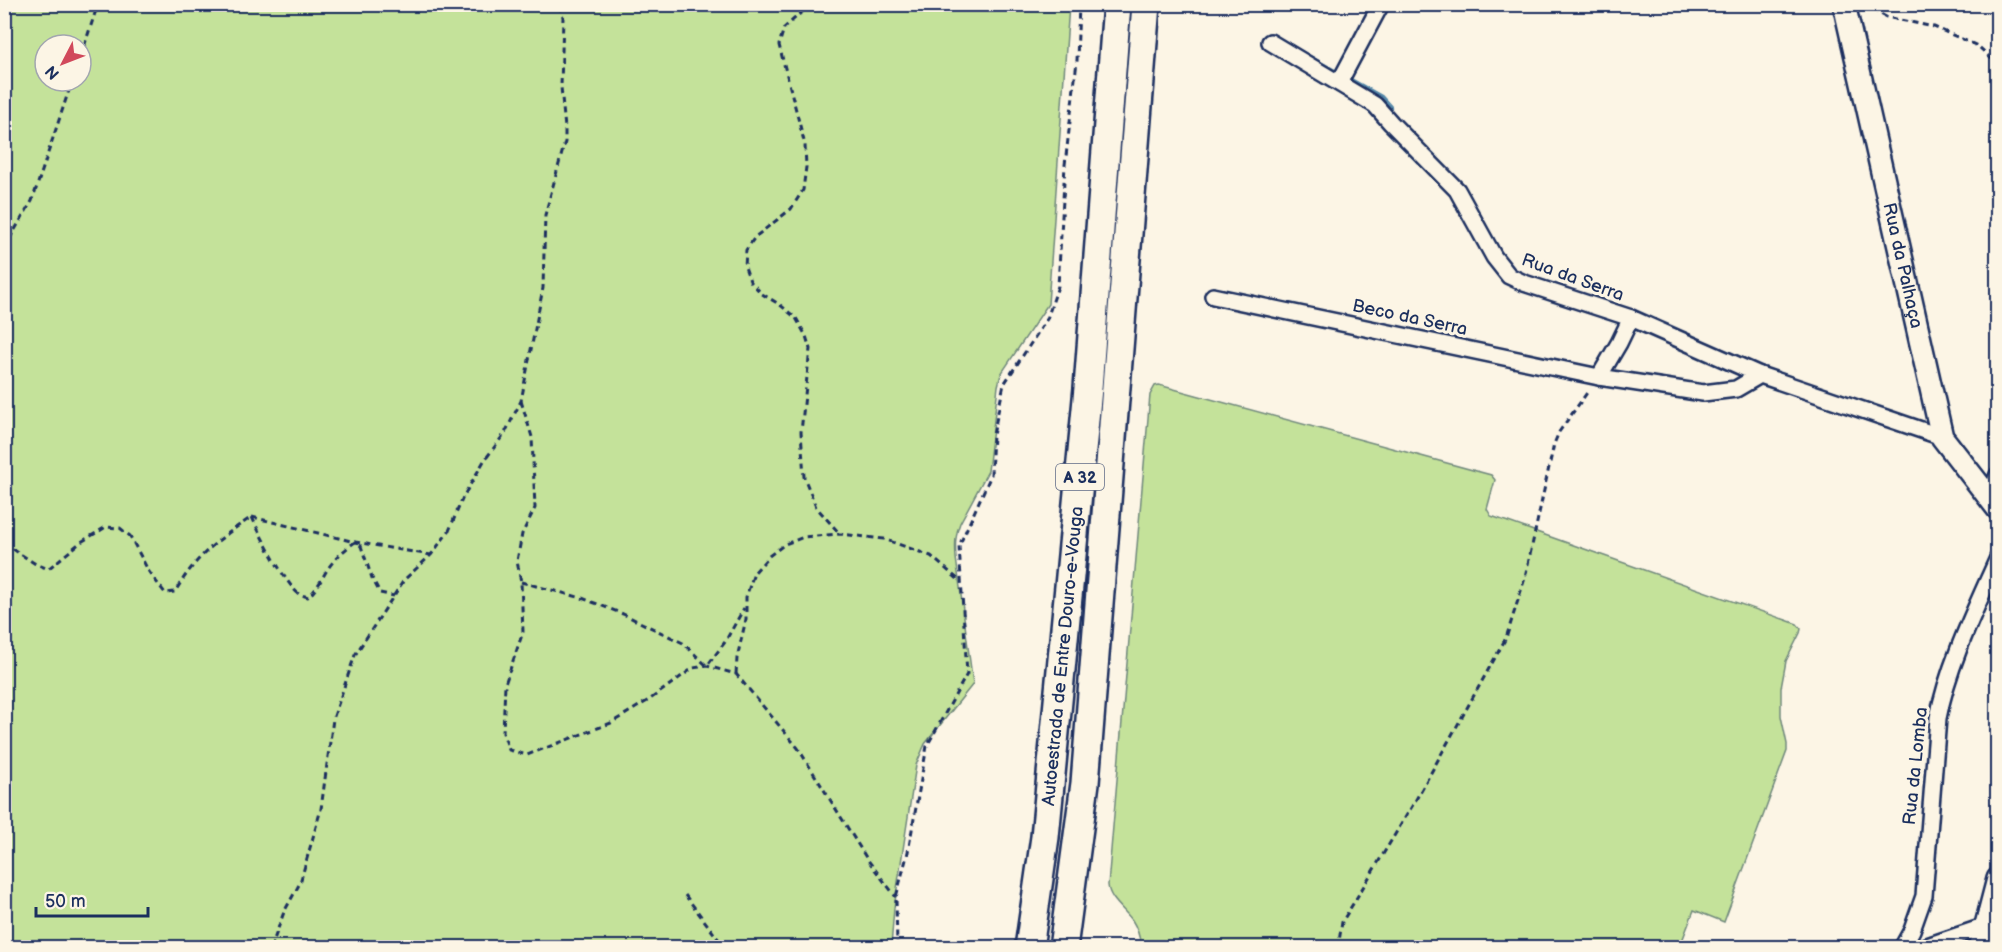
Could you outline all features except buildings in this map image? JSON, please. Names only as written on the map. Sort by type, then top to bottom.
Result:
[{"type":"highway","name":"Autoestrada de Entre Douro-e-Vouga","points":[[1029,948],[1045,837],[1083,445],[1117,4]]},
{"type":"highway","name":"Autoestrada de Entre Douro-e-Vouga","points":[[1063,948],[1085,783],[1146,4]]},
{"type":"street","points":[[1339,83],[1381,4]]},
{"type":"street","name":"Rua da Palhaça","points":[[1845,4],[1942,437],[1993,504]]},
{"type":"street","name":"Rua da Serra","points":[[1270,42],[1375,105],[1457,190],[1494,257],[1509,276],[1631,318],[1760,375],[1942,437]]},
{"type":"street","name":"Beco da Serra","points":[[1213,296],[1599,377],[1703,393],[1736,389],[1760,375]]},
{"type":"street","points":[[1599,377],[1631,318]]},
{"type":"street","points":[[1993,504],[1998,475]]},
{"type":"street","name":"Rua da Lomba","points":[[1902,948],[1912,930],[1923,896],[1942,694],[1998,558]]},
{"type":"street","points":[[1980,948],[1998,879]]},
{"type":"street","points":[[1921,948],[1986,926]]},
{"type":"path","points":[[89,33],[98,4]]},
{"type":"path","points":[[271,948],[284,912],[300,883],[321,809],[333,719],[355,655],[404,580],[431,555],[449,531],[463,497],[484,461],[505,433],[521,401],[543,288],[545,215],[565,142],[561,87],[562,17],[559,4]]},
{"type":"path","points":[[811,4],[784,27],[779,45],[805,145],[806,167],[803,190],[791,209],[775,224],[755,237],[746,250],[745,267],[750,281],[762,294],[796,318],[806,336],[810,349],[801,432],[804,477],[816,507],[840,534]]},
{"type":"path","points":[[897,948],[897,897],[908,852],[927,746],[967,674],[959,546],[992,475],[993,435],[1004,384],[1047,319],[1058,286],[1065,165],[1077,61],[1079,4]]},
{"type":"path","points":[[1863,4],[1886,17],[1934,27],[1978,46],[1998,65]]},
{"type":"path","points":[[4,248],[32,201],[68,93]]},
{"type":"path","points":[[1338,948],[1342,922],[1414,803],[1506,638],[1525,578],[1554,444],[1559,432],[1599,377]]},
{"type":"path","points":[[521,401],[532,437],[535,508],[522,534],[517,561],[523,632],[505,684],[503,733],[509,750],[527,754],[611,723],[649,700],[693,668],[707,666],[736,674],[798,748],[867,859],[897,897]]},
{"type":"path","points":[[4,543],[34,563],[48,568],[81,542],[106,527],[120,528],[130,536],[149,572],[165,592],[175,592],[188,570],[222,536],[252,517],[355,542],[431,555]]},
{"type":"path","points":[[252,517],[261,537],[291,586],[298,593],[308,597],[315,591],[328,568],[341,552],[355,542]]},
{"type":"path","points":[[736,674],[737,658],[746,619],[746,597],[754,573],[769,556],[785,544],[804,537],[840,534],[884,539],[931,556],[962,583]]},
{"type":"path","points":[[355,542],[361,546],[366,556],[372,578],[380,593],[393,596]]},
{"type":"path","points":[[520,582],[582,598],[622,614],[683,643],[707,666]]},
{"type":"path","points":[[707,666],[726,642],[746,605]]},
{"type":"path","points":[[685,895],[724,948]]},
{"type":"green space","points":[[5,4],[1069,5],[1048,304],[1001,374],[988,471],[957,532],[956,558],[973,684],[925,744],[916,765],[894,908],[891,947],[5,947]]},
{"type":"green space","points":[[1159,385],[1491,475],[1495,480],[1487,509],[1491,516],[1797,624],[1801,629],[1800,633],[1786,661],[1781,688],[1781,716],[1787,751],[1724,922],[1694,910],[1682,941],[1686,948],[1141,947],[1134,923],[1114,899],[1108,885],[1150,395],[1155,386]]},
{"type":"waterway","points":[[1295,49],[1381,97],[1390,107]]}]
